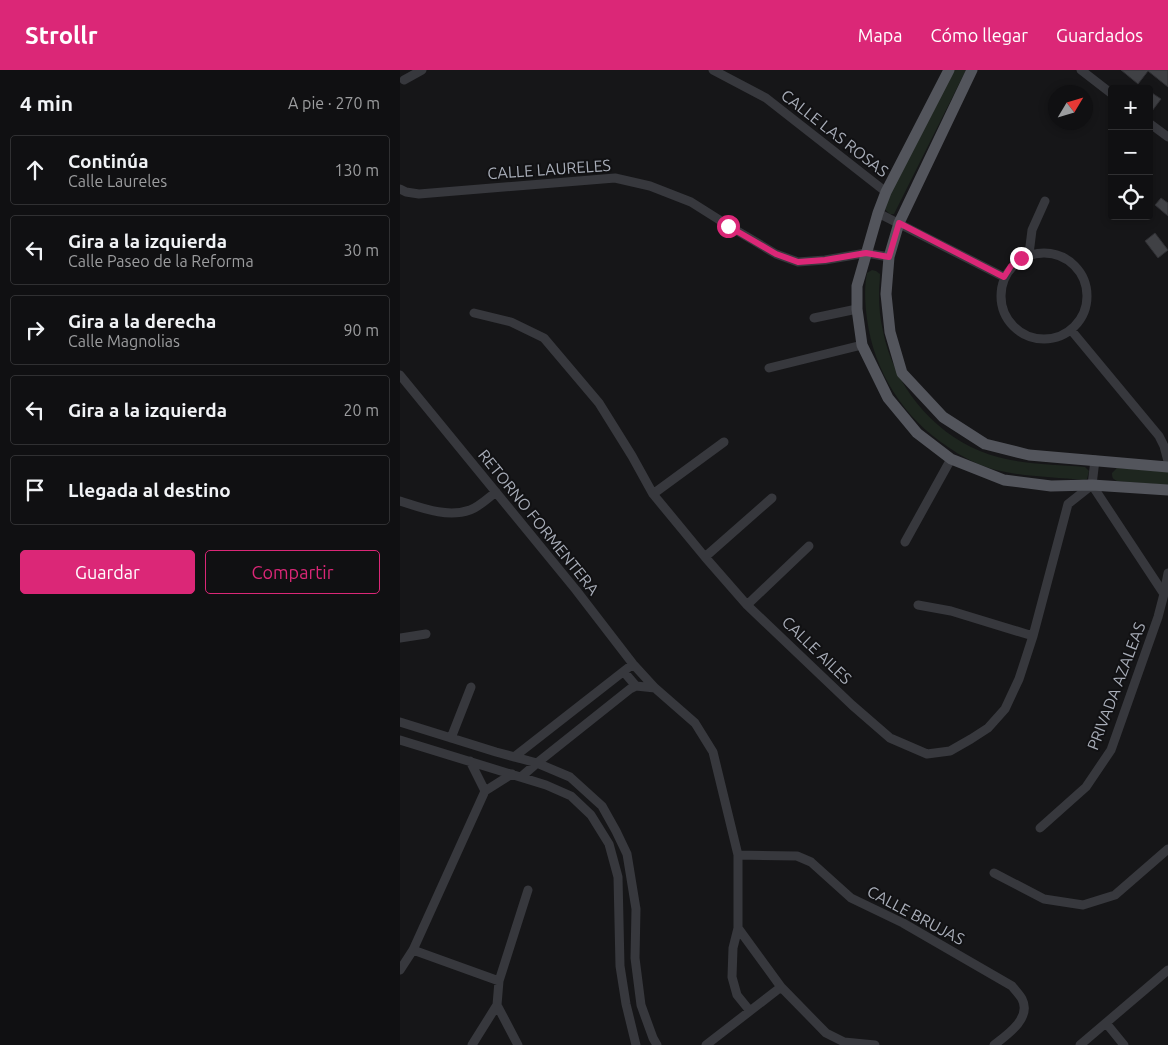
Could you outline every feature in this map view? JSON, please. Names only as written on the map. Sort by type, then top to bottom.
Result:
[{"type":"main road","points":[[949,70],[886,192],[866,253],[858,286],[857,309],[862,346],[888,398],[916,433],[951,460],[1004,480],[1051,486],[1092,485],[1168,490]]},
{"type":"main road","points":[[972,70],[899,223],[889,257],[886,294],[890,332],[902,373],[943,417],[985,444],[1029,455],[1168,467]]},
{"type":"street","points":[[404,80],[422,70]]},
{"type":"street","name":"CALLE LAS ROSAS","points":[[713,70],[766,98],[886,192]]},
{"type":"street","points":[[1081,70],[1108,91]]},
{"type":"street","points":[[1153,126],[1168,137]]},
{"type":"street","name":"CALLE LAURELES","points":[[400,189],[420,194],[615,178],[650,186],[691,202],[776,254],[798,262],[825,260],[866,253],[889,257]]},
{"type":"street","points":[[1029,254],[1032,230],[1044,201]]},
{"type":"street","points":[[878,213],[1004,277]]},
{"type":"street","points":[[1046,252],[1059,255],[1071,262],[1080,271],[1085,283],[1087,296],[1085,309],[1080,321],[1060,337],[1047,340],[1034,339],[1022,334],[1012,326],[1004,315],[1000,303],[1000,290],[1004,277],[1011,266],[1029,254],[1046,252]]},
{"type":"street","points":[[814,318],[857,309]]},
{"type":"street","name":"CALLE AILES","points":[[474,314],[511,322],[544,338],[599,403],[653,494],[747,605],[890,738],[927,754],[950,751],[971,739],[988,728],[1005,709],[1019,679],[1033,636],[1068,504],[1092,485]]},
{"type":"street","points":[[1071,330],[1159,436],[1168,461]]},
{"type":"street","points":[[769,368],[862,346]]},
{"type":"street","name":"RETORNO FORMENTERA","points":[[400,375],[634,664],[655,688],[695,723],[713,752],[738,855],[738,928],[733,948],[732,977],[737,994],[750,1011]]},
{"type":"street","points":[[653,494],[724,442]]},
{"type":"street","points":[[905,542],[951,460]]},
{"type":"street","points":[[1095,460],[1092,485],[1166,594]]},
{"type":"street","points":[[400,502],[439,512],[457,513],[471,510],[496,492]]},
{"type":"street","points":[[705,557],[772,498]]},
{"type":"street","points":[[747,605],[809,546]]},
{"type":"street","name":"PRIVADA AZALEAS","points":[[1040,828],[1086,787],[1112,750],[1166,594],[1168,572]]},
{"type":"street","points":[[918,605],[951,611],[1033,636]]},
{"type":"street","points":[[400,638],[426,634]]},
{"type":"street","points":[[514,757],[634,664]]},
{"type":"street","points":[[624,672],[636,686]]},
{"type":"street","points":[[400,970],[413,950],[485,791],[517,776],[537,763],[636,686],[655,688]]},
{"type":"street","points":[[451,738],[472,687]]},
{"type":"street","points":[[400,722],[537,763],[570,777],[602,806],[627,854],[636,909],[635,958],[640,1005],[652,1038],[657,1045]]},
{"type":"street","points":[[400,740],[546,785],[571,796],[591,815],[609,844],[618,877],[620,966],[626,1004],[636,1045]]},
{"type":"street","points":[[492,768],[496,752]]},
{"type":"street","points":[[470,761],[485,791]]},
{"type":"street","points":[[994,872],[1044,899],[1083,905],[1115,896],[1168,849]]},
{"type":"street","name":"CALLE BRUJAS","points":[[738,855],[797,856],[811,862],[852,898],[903,923],[1012,986],[1023,1000],[1022,1019],[1012,1031],[994,1045]]},
{"type":"street","points":[[472,1045],[497,1006],[498,981],[528,890]]},
{"type":"street","points":[[738,928],[781,987],[826,1034],[844,1042],[875,1045]]},
{"type":"street","points":[[413,950],[498,981]]},
{"type":"street","points":[[1080,1045],[1168,970]]},
{"type":"street","points":[[706,1045],[781,987]]},
{"type":"street","points":[[497,1006],[518,1045]]},
{"type":"street","points":[[1106,1023],[1124,1045]]},
{"type":"shaded area","points":[[952,70],[966,70],[894,214],[890,214],[882,207]]},
{"type":"shaded area","points":[[872,270],[880,274],[879,293],[882,326],[895,369],[905,387],[930,418],[962,442],[980,451],[993,456],[1019,461],[1085,467],[1089,471],[1087,479],[1024,475],[989,468],[973,462],[953,450],[918,422],[894,392],[876,357],[865,302],[867,273]]},
{"type":"shaded area","points":[[1117,468],[1168,472],[1168,485],[1117,481],[1113,478],[1112,473]]},
{"type":"building","points":[[1121,70],[1168,70],[1168,87],[1148,71],[1138,84]]},
{"type":"building","points":[[1153,94],[1161,99],[1153,110]]},
{"type":"building","points":[[1161,198],[1168,203],[1168,216],[1155,205]]},
{"type":"building","points":[[1155,233],[1168,250],[1158,258],[1145,241]]},
{"type":"route","points":[[728,226],[776,254],[798,262],[825,260],[866,253],[889,257],[899,223],[1004,277],[1011,266],[1021,258]]}]
